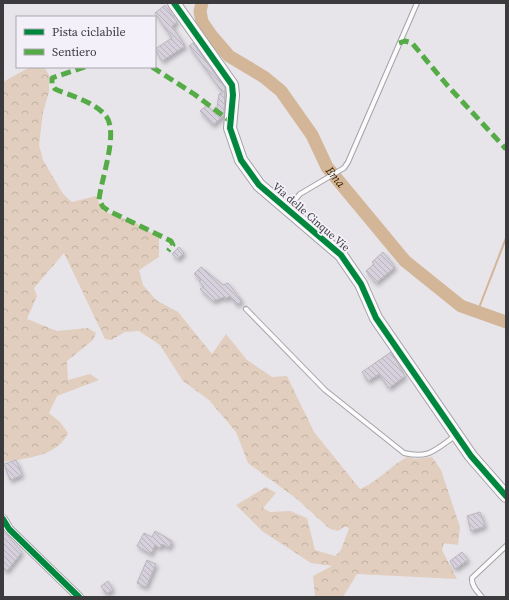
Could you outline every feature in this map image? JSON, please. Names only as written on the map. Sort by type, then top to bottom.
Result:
[{"type":"street","name":"Via delle Cinque Vie","points":[[174,3],[232,86],[234,95],[230,128],[241,160],[258,185],[341,255],[361,284],[376,318],[471,456],[506,496]]},
{"type":"street","points":[[3,519],[9,529],[79,597]]},
{"type":"lane","points":[[287,209],[300,194],[344,168],[417,3]]},
{"type":"lane","points":[[246,309],[325,390],[404,453],[418,456],[429,454],[457,435]]},
{"type":"lane","points":[[482,597],[474,586],[472,578],[506,546]]},
{"type":"green space","points":[[28,68],[45,68],[49,75],[49,92],[43,112],[39,145],[43,160],[63,194],[72,202],[96,196],[103,211],[136,223],[159,238],[159,257],[139,270],[143,285],[156,300],[178,312],[212,354],[226,334],[247,360],[272,377],[287,376],[314,432],[360,489],[373,482],[407,457],[415,459],[432,457],[441,470],[460,527],[458,545],[444,543],[442,550],[457,579],[357,574],[343,597],[315,597],[313,576],[332,566],[311,563],[262,531],[236,505],[266,487],[276,493],[263,508],[270,512],[290,511],[307,518],[315,550],[335,556],[341,550],[349,528],[346,526],[338,531],[330,529],[297,499],[248,463],[236,432],[209,400],[183,381],[160,345],[139,331],[125,332],[111,340],[105,339],[64,253],[34,288],[37,296],[27,319],[57,331],[88,328],[96,333],[93,340],[67,361],[68,380],[90,374],[99,380],[57,396],[49,413],[60,422],[68,433],[63,441],[56,447],[49,452],[40,455],[3,462],[3,82]]},
{"type":"building","points":[[165,5],[177,22],[172,26],[185,46],[162,61],[156,48],[172,38],[155,13]]},
{"type":"building","points":[[193,43],[225,88],[224,115],[213,125],[200,111],[207,105],[216,115],[219,94],[223,93],[189,46]]},
{"type":"building","points":[[179,247],[184,253],[178,259],[172,254]]},
{"type":"building","points":[[383,252],[395,267],[376,283],[366,271],[374,264],[372,262]]},
{"type":"building","points":[[201,267],[223,285],[228,283],[242,301],[237,305],[230,296],[225,299],[224,297],[213,301],[200,289],[204,287],[199,281],[201,280],[194,274]]},
{"type":"building","points":[[391,352],[405,376],[389,388],[379,374],[368,381],[362,372]]},
{"type":"building","points":[[16,460],[22,475],[10,480],[4,464]]},
{"type":"building","points":[[480,512],[485,526],[471,531],[467,516]]},
{"type":"building","points":[[3,531],[22,552],[7,571],[3,569]]},
{"type":"building","points":[[155,531],[172,541],[169,548],[162,544],[160,548],[155,545],[151,554],[137,546],[144,533],[152,537]]},
{"type":"building","points":[[462,552],[468,560],[455,569],[450,561]]},
{"type":"building","points":[[147,560],[156,564],[146,587],[137,583]]},
{"type":"building","points":[[108,581],[113,590],[106,594],[101,586]]},
{"type":"waterway","name":"Ema","points":[[202,3],[200,11],[202,22],[211,35],[229,56],[264,77],[281,91],[312,135],[327,167],[405,261],[461,306],[506,322]]},
{"type":"waterway","points":[[477,313],[506,238]]},
{"type":"marked path","points":[[399,43],[405,41],[412,43],[447,85],[506,149]]},
{"type":"marked path","points":[[82,68],[52,78],[52,84],[55,89],[96,107],[106,116],[110,124],[110,145],[99,200],[103,207],[109,211],[171,241],[173,245],[168,251]]},
{"type":"marked path","points":[[154,68],[194,94],[230,121]]},
{"type":"cycle path","points":[[174,3],[232,85],[233,95],[230,128],[241,160],[259,185],[341,255],[361,284],[376,318],[471,456],[506,496]]},
{"type":"cycle path","points":[[3,519],[9,529],[79,597]]}]
